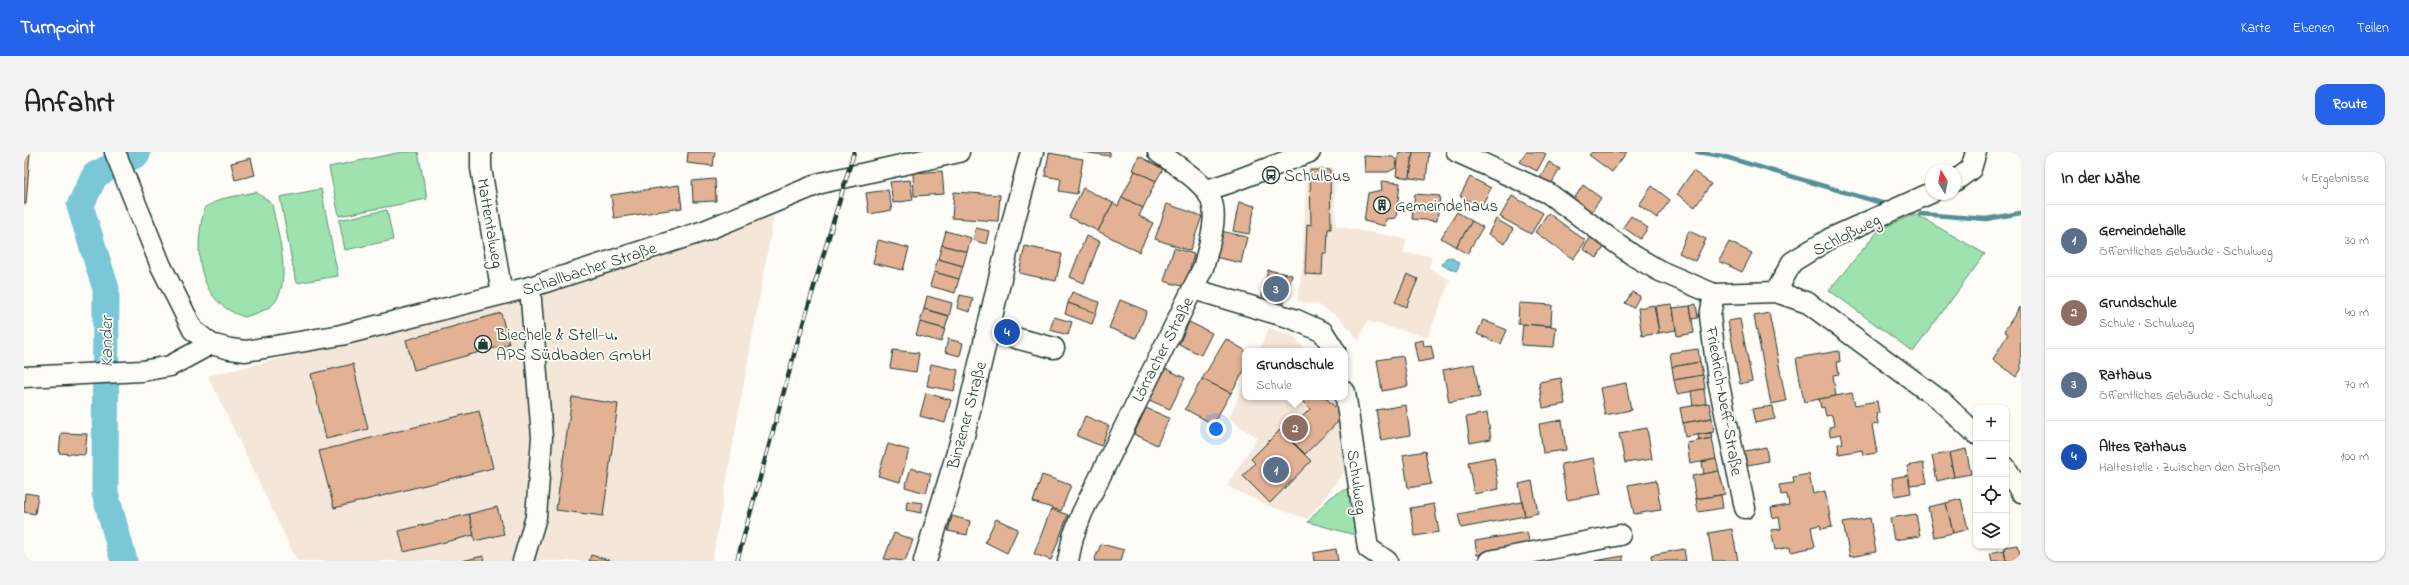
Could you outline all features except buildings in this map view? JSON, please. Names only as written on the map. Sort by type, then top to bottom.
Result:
[{"type":"main road","name":"Binzener Straße","points":[[925,561],[963,436],[1014,219],[1032,152]]},
{"type":"street","points":[[24,377],[105,371],[142,371],[170,366],[211,344],[193,330],[181,308],[115,152]]},
{"type":"street","name":"Mattentalweg","points":[[481,152],[481,168],[502,294]]},
{"type":"street","name":"Schallbacher Straße","points":[[211,344],[246,351],[341,335],[530,287],[704,231],[821,183],[959,152]]},
{"type":"street","name":"Lörracher Straße","points":[[1068,561],[1073,537],[1082,513],[1203,268],[1212,238],[1214,208],[1207,190],[1197,179],[1158,152]]},
{"type":"street","points":[[1207,190],[1229,184],[1310,152]]},
{"type":"street","points":[[1457,152],[1548,193],[1634,256],[1660,271],[1714,294],[1776,292],[1808,302],[1941,401],[1973,431]]},
{"type":"street","points":[[1961,176],[1971,169],[1976,152]]},
{"type":"street","name":"Schloßweg","points":[[1776,292],[1792,262],[1831,238],[1925,196]]},
{"type":"street","points":[[523,561],[536,517],[542,437],[530,287]]},
{"type":"street","points":[[1192,288],[1294,319],[1323,332],[1333,348]]},
{"type":"street","name":"Friedrich-Neff-Straße","points":[[1714,294],[1710,316],[1718,380],[1745,508]]},
{"type":"street","points":[[988,331],[1054,348]]},
{"type":"street","name":"Schulweg","points":[[1346,400],[1368,548],[1378,559]]},
{"type":"street","points":[[2009,473],[2021,492]]},
{"type":"street","points":[[1489,561],[1620,535]]},
{"type":"shaded area","points":[[1307,168],[1334,168],[1336,226],[1406,239],[1404,253],[1432,256],[1429,268],[1450,280],[1428,337],[1367,321],[1359,341],[1340,318],[1319,305],[1297,301],[1302,271]]},
{"type":"shaded area","points":[[774,216],[712,561],[297,561],[208,376],[531,298]]},
{"type":"shaded area","points":[[1269,328],[1292,335],[1303,348],[1260,348]]},
{"type":"shaded area","points":[[1242,389],[1242,400],[1340,400],[1351,463],[1308,519],[1269,506],[1227,486],[1257,438],[1229,418]]},
{"type":"green space","points":[[402,152],[418,152],[427,199],[339,216],[329,167]]},
{"type":"green space","points":[[321,189],[338,276],[296,283],[280,197]]},
{"type":"green space","points":[[256,192],[272,204],[282,252],[283,277],[281,289],[274,303],[263,311],[245,317],[229,310],[216,300],[208,287],[202,272],[199,257],[199,240],[205,207],[221,199]]},
{"type":"green space","points":[[387,210],[393,240],[345,250],[339,220]]},
{"type":"green space","points":[[1915,214],[1985,254],[1913,352],[1829,290],[1879,230]]},
{"type":"green space","points":[[1353,488],[1359,528],[1355,535],[1308,522],[1333,496],[1346,489]]},
{"type":"water","points":[[1451,257],[1460,264],[1456,271],[1442,265],[1446,258]]},
{"type":"waterway","name":"Kander","points":[[124,561],[105,493],[106,289],[80,206],[95,175],[137,154],[137,152]]},
{"type":"waterway","points":[[1697,152],[1722,156],[1885,204]]},
{"type":"waterway","points":[[1920,214],[1986,219],[2021,213]]},
{"type":"railway","points":[[737,561],[797,344],[854,152]]},
{"type":"place","name":"Schulbus","points":[[1271,175]]},
{"type":"place","name":"Gemeindehaus","points":[[1382,205]]},
{"type":"place","name":"Rathaus","points":[[1276,289]]},
{"type":"place","name":"Altes Rathaus","points":[[1007,332]]},
{"type":"place","name":"Biechele & Stell-u. APS Südbaden GmbH","points":[[483,344]]},
{"type":"place","name":"Grundschule","points":[[1295,428]]},
{"type":"place","name":"Gemeindehalle","points":[[1276,470]]}]
